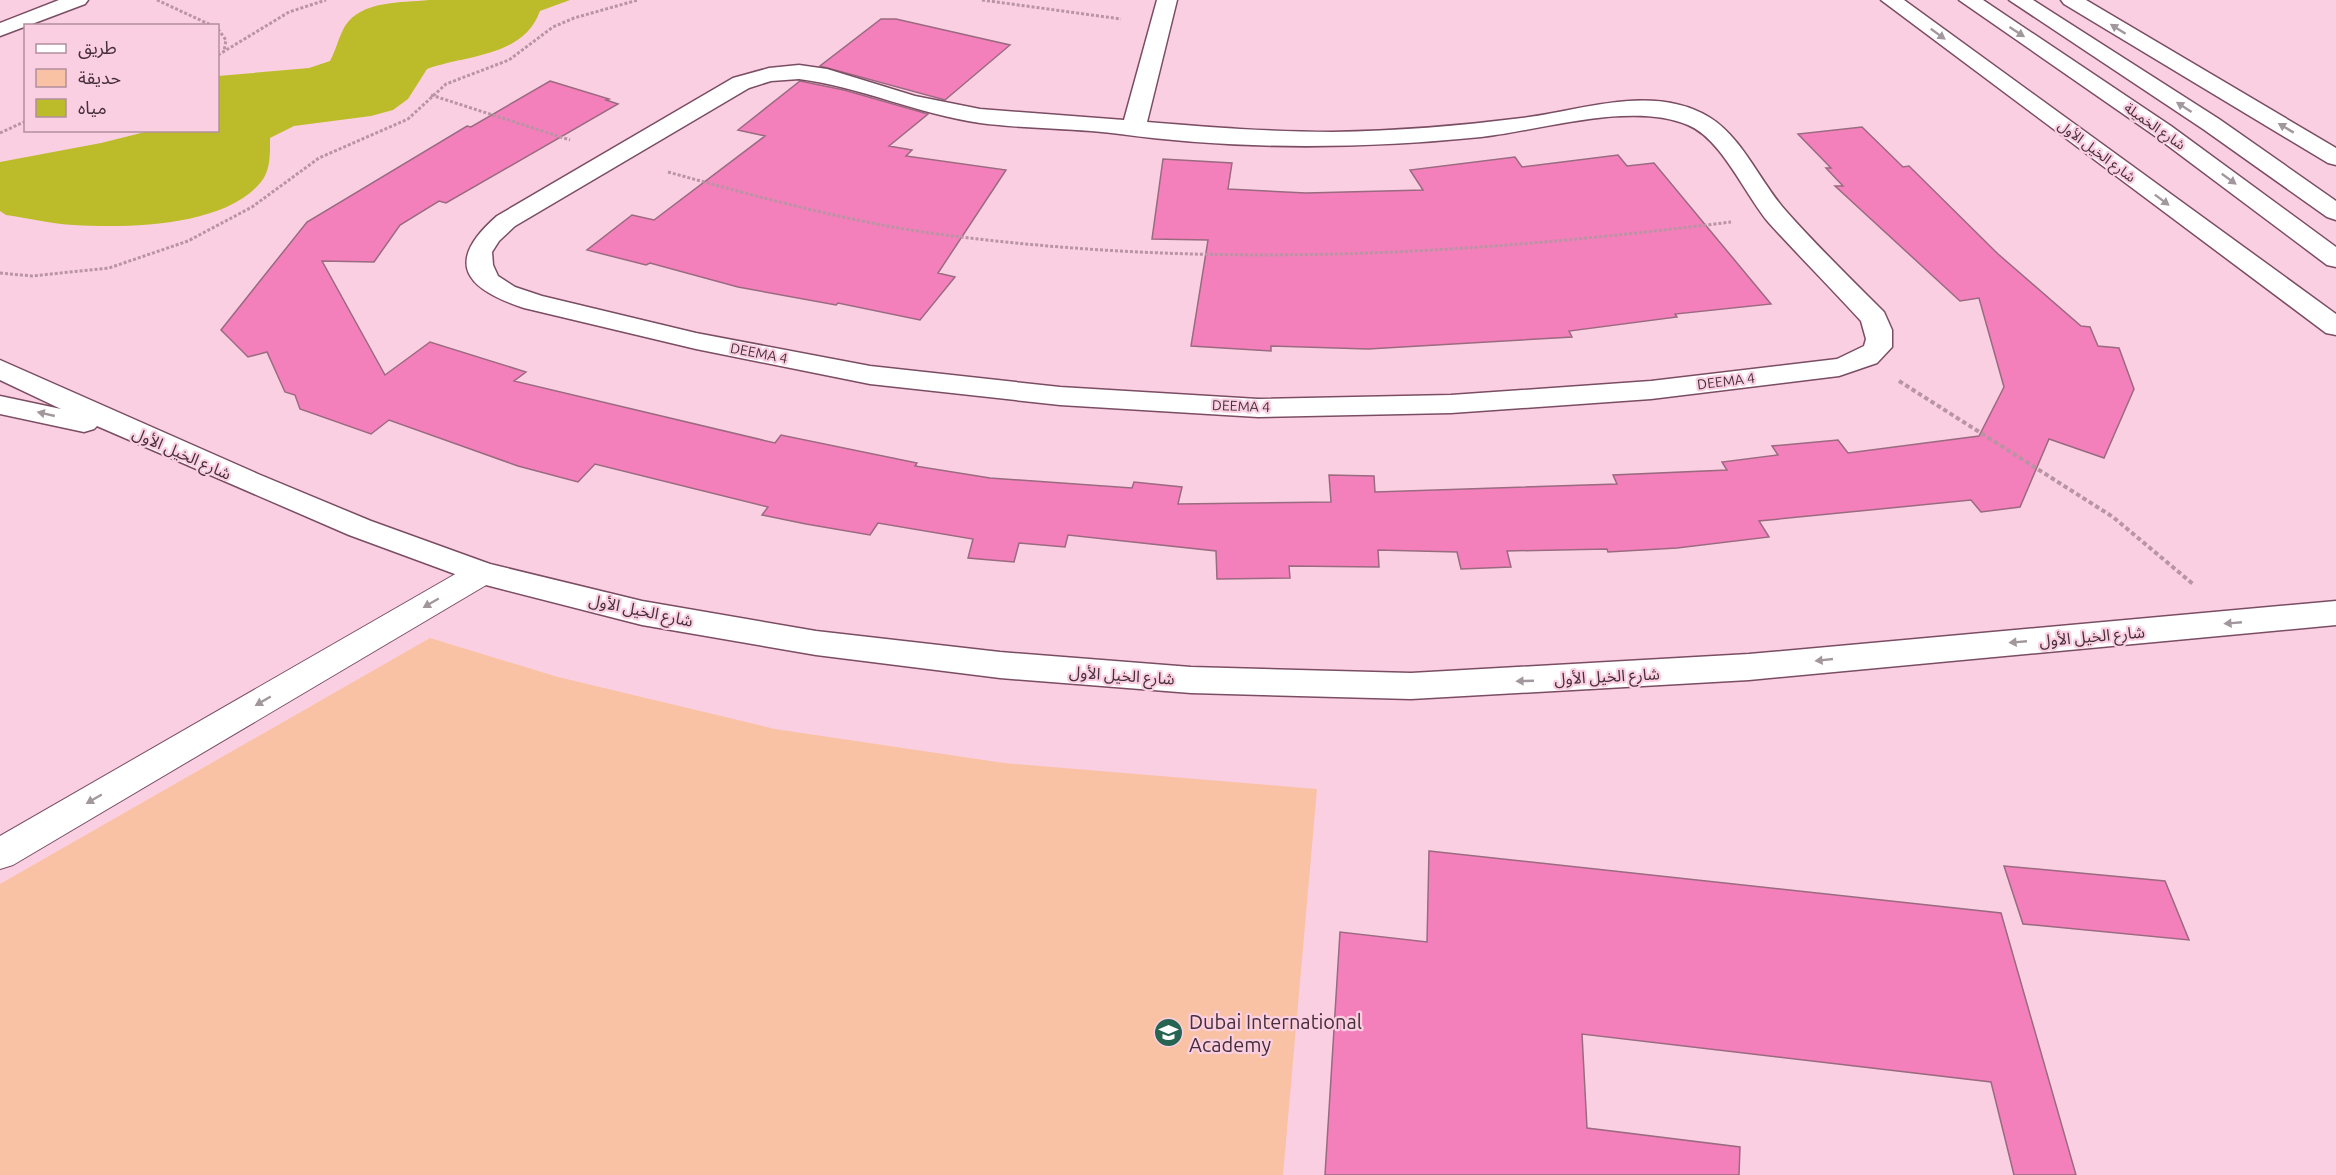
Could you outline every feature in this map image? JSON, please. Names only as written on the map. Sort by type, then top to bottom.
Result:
[{"type":"main road","points":[[0,30],[78,0]]},
{"type":"main road","points":[[1133,130],[1167,0]]},
{"type":"main road","name":"شارع الخيل الأول","points":[[1891,0],[2335,326]]},
{"type":"main road","name":"شارع الخميلة","points":[[1969,0],[2163,131],[2336,259]]},
{"type":"main road","name":"شارع الخميلة","points":[[2019,0],[2211,124],[2336,212]]},
{"type":"main road","points":[[2071,0],[2336,158]]},
{"type":"main road","name":"DEEMA 4","points":[[799,72],[827,76],[911,102],[980,116],[1133,130],[1232,136],[1343,138],[1431,135],[1513,126],[1612,109],[1641,108],[1672,112],[1700,121],[1718,135],[1776,215],[1874,318],[1882,334],[1878,348],[1865,360],[1839,367],[1651,390],[1451,404],[1258,408],[1060,396],[870,375],[696,341],[545,305],[506,293],[487,280],[480,265],[479,252],[489,236],[506,221],[741,83],[769,75],[799,72]]},
{"type":"main road","name":"شارع الخيل الأول","points":[[0,369],[144,437],[360,528],[482,573],[642,613],[816,643],[1000,665],[1155,677],[1372,686],[1567,679],[1749,667],[2336,613]]},
{"type":"main road","points":[[0,405],[144,437]]},
{"type":"main road","points":[[2292,618],[2336,594]]},
{"type":"lane","points":[[0,854],[482,573]]},
{"type":"path","points":[[158,0],[209,24]]},
{"type":"path","points":[[219,54],[289,12],[326,0]]},
{"type":"path","points":[[0,273],[32,276],[109,268],[188,242],[252,207],[319,158],[408,119],[431,95],[465,76],[509,60],[564,22],[597,10],[638,0]]},
{"type":"path","points":[[982,0],[1126,20]]},
{"type":"path","points":[[219,30],[226,40],[224,51]]},
{"type":"path","points":[[431,95],[700,182],[789,205],[886,224],[1000,241],[1098,250],[1210,256],[1323,258],[1442,252],[1625,236],[1776,215]]},
{"type":"path","points":[[0,133],[24,122]]},
{"type":"path","points":[[1865,360],[2113,517],[2238,622]]},
{"type":"green space","points":[[430,638],[558,677],[775,729],[1004,763],[1317,789],[1283,1175],[0,1175],[0,884]]},
{"type":"water","points":[[429,0],[570,0],[540,11],[532,26],[521,38],[507,46],[476,57],[427,69],[408,99],[393,110],[371,116],[294,126],[270,138],[267,172],[261,182],[245,197],[224,208],[174,222],[121,226],[57,223],[6,215],[0,211],[0,162],[101,143],[145,132],[219,132],[219,76],[309,68],[330,61],[345,26],[352,18],[372,7]]},
{"type":"building","points":[[881,19],[896,19],[1010,45],[945,100],[820,66]]},
{"type":"building","points":[[550,81],[609,99],[606,100],[618,104],[446,203],[439,201],[400,225],[374,262],[322,261],[385,375],[430,342],[526,372],[514,381],[775,443],[781,435],[917,463],[915,466],[990,478],[1132,488],[1134,482],[1182,487],[1178,504],[1331,502],[1329,475],[1374,476],[1375,492],[1617,484],[1613,475],[1727,470],[1722,462],[1778,455],[1772,446],[1838,440],[1848,453],[1979,436],[2004,387],[1979,298],[1960,301],[1835,186],[1843,186],[1826,168],[1831,168],[1798,134],[1862,127],[1903,167],[1909,166],[1998,254],[2081,326],[2090,327],[2098,346],[2119,348],[2134,389],[2104,458],[2049,439],[2020,507],[1981,512],[1971,500],[1759,521],[1769,537],[1677,548],[1608,552],[1607,549],[1507,551],[1511,567],[1461,569],[1457,552],[1378,550],[1379,567],[1289,566],[1290,578],[1217,579],[1216,551],[1068,535],[1065,547],[1019,543],[1014,562],[968,558],[973,539],[878,523],[870,535],[806,524],[762,515],[768,507],[595,464],[578,482],[518,466],[389,420],[371,434],[300,409],[295,395],[285,392],[267,352],[248,357],[221,330],[307,222],[467,126],[471,127]]},
{"type":"building","points":[[800,81],[844,90],[928,114],[889,146],[912,150],[906,156],[1006,170],[938,273],[955,277],[920,320],[838,303],[836,305],[738,287],[650,263],[646,265],[587,250],[632,215],[654,220],[765,136],[738,130]]},
{"type":"building","points":[[1618,155],[1627,166],[1654,163],[1771,304],[1675,314],[1677,317],[1569,331],[1572,337],[1368,349],[1271,346],[1271,351],[1191,346],[1208,240],[1152,239],[1163,159],[1232,163],[1228,189],[1306,193],[1423,190],[1410,170],[1515,157],[1522,167]]},
{"type":"building","points":[[1429,851],[2001,913],[2076,1175],[2014,1175],[1991,1082],[1582,1034],[1587,1128],[1740,1147],[1739,1175],[1325,1175],[1340,932],[1427,942]]},
{"type":"building","points":[[2004,866],[2165,881],[2189,940],[2023,924]]},
{"type":"place","name":"Dubai International Academy","points":[[1168,1033]]}]
